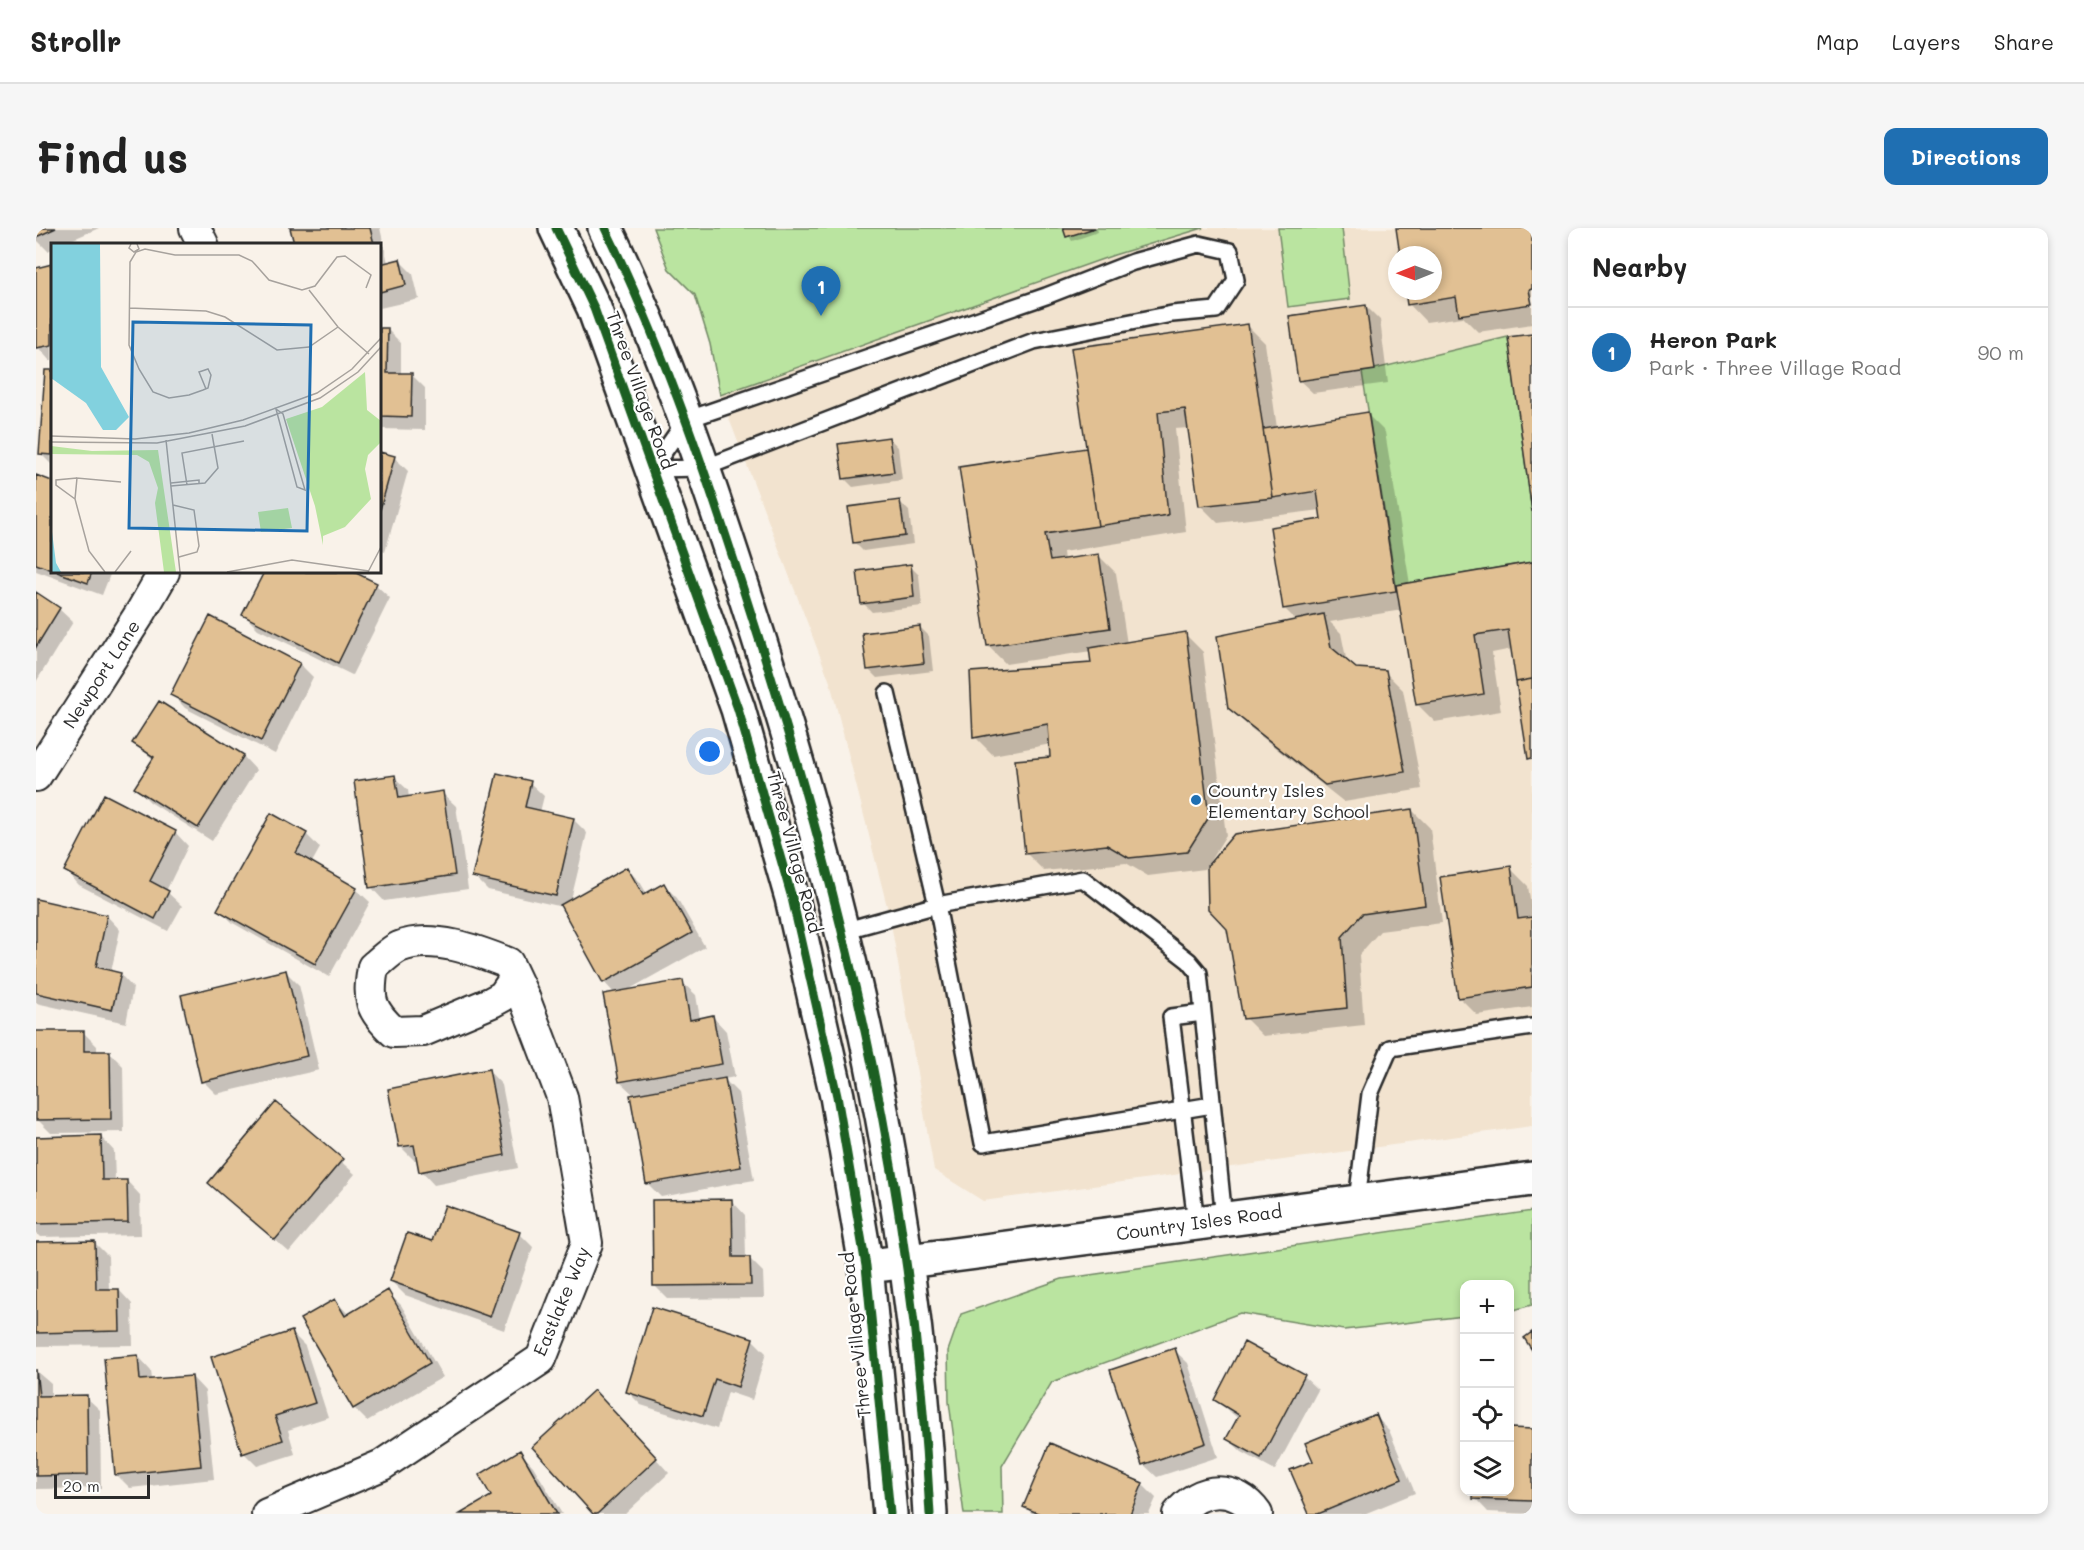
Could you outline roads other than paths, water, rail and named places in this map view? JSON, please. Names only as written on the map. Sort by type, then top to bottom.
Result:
[{"type":"street","points":[[195,228],[202,243]]},
{"type":"street","name":"Three Village Road","points":[[556,228],[594,308],[738,709],[792,898],[837,1096],[866,1266],[890,1514]]},
{"type":"street","name":"Three Village Road","points":[[605,228],[633,286],[704,468],[776,692],[843,931],[878,1085],[907,1261],[930,1514]]},
{"type":"street","name":"Newport Lane","points":[[36,776],[163,573]]},
{"type":"street","name":"Eastlake Way","points":[[267,1514],[382,1465],[541,1359],[587,1243],[561,1097],[515,978]]},
{"type":"street","name":"Country Isles Road","points":[[866,1266],[1532,1179]]},
{"type":"street","points":[[1178,1514],[1192,1500],[1212,1492],[1227,1492],[1240,1497],[1257,1514]]},
{"type":"lane","points":[[1199,244],[1230,251],[1236,280],[1216,310],[1172,314],[1034,341],[704,468],[652,469],[686,420],[1046,296],[1133,262],[1199,244]]},
{"type":"lane","points":[[887,693],[937,905],[983,1143],[1212,1105]]},
{"type":"lane","points":[[843,931],[937,905],[1083,879],[1189,961],[1199,973],[1212,1105],[1210,1220]]},
{"type":"lane","points":[[1203,1013],[1171,1017],[1182,1110],[1210,1220]]},
{"type":"lane","points":[[1357,1201],[1370,1094],[1390,1048],[1532,1027]]},
{"type":"place","name":"Heron Park","points":[[821,316]]},
{"type":"place","name":"Country Isles Elementary School","points":[[1196,800]]}]
